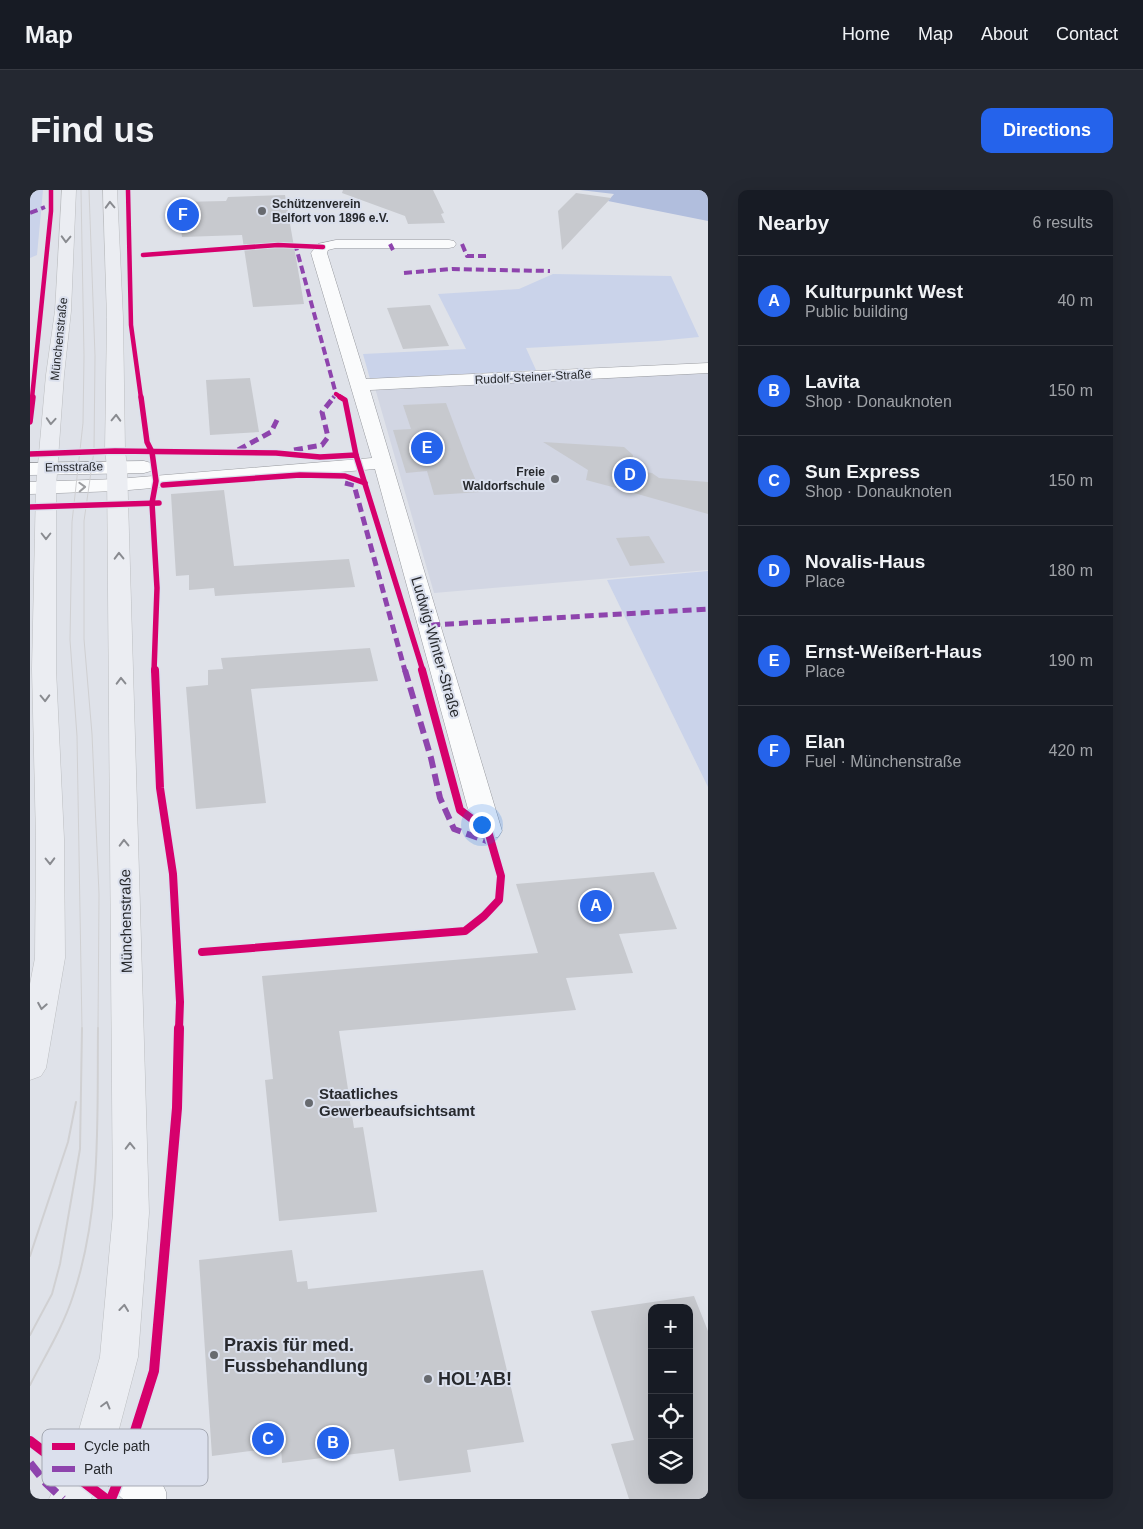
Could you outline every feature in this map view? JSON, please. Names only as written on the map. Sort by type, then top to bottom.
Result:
[{"type":"main road","name":"Münchenstraße","points":[[30,1068],[50,958],[50,848],[44,668],[46,614],[39,478],[63,311],[69,190]]},
{"type":"main road","name":"Münchenstraße","points":[[99,1429],[119,1357],[131,1213],[115,451],[115,318],[110,190]]},
{"type":"main road","name":"Münchenstraße","points":[[70,1499],[76,1486]]},
{"type":"street","name":"Ludwig-Winter-Straße","points":[[450,244],[336,244],[320,250],[318,253],[383,463],[488,831]]},
{"type":"street","name":"Rudolf-Steiner-Straße","points":[[359,385],[708,368]]},
{"type":"street","points":[[39,478],[283,470],[383,463]]},
{"type":"street","points":[[138,1486],[145,1492],[145,1499]]},
{"type":"shaded area","points":[[30,190],[43,190],[37,255],[30,258]]},
{"type":"shaded area","points":[[580,190],[708,190],[708,221],[608,201],[614,194]]},
{"type":"shaded area","points":[[553,274],[671,276],[699,337],[526,348],[536,370],[370,379],[363,354],[466,349],[438,294],[519,289]]},
{"type":"shaded area","name":"Freie Waldorfschule","points":[[708,372],[708,570],[434,593],[375,388]]},
{"type":"shaded area","points":[[708,571],[708,787],[607,580]]},
{"type":"building","points":[[343,190],[433,190],[444,213],[441,214],[445,223],[408,224],[405,216],[342,193]]},
{"type":"building","points":[[576,193],[611,198],[562,250],[558,211]]},
{"type":"building","points":[[285,195],[304,304],[253,307],[242,235],[182,237],[178,202],[226,201],[228,197]]},
{"type":"building","points":[[430,305],[449,346],[403,349],[387,308]]},
{"type":"building","points":[[250,378],[259,432],[210,435],[206,380]]},
{"type":"building","points":[[446,403],[481,492],[434,495],[427,471],[406,473],[393,430],[411,429],[403,405]]},
{"type":"building","points":[[543,442],[624,447],[633,455],[631,470],[652,473],[659,478],[708,482],[708,514],[627,491],[627,493],[620,489],[586,480],[588,470]]},
{"type":"building","points":[[224,490],[234,566],[349,559],[355,587],[215,596],[214,588],[189,590],[189,575],[176,576],[171,494]]},
{"type":"building","points":[[649,536],[665,563],[630,566],[616,538]]},
{"type":"building","points":[[370,648],[378,681],[251,689],[266,803],[196,809],[186,687],[208,685],[208,670],[223,669],[221,658]]},
{"type":"building","name":"Staatliches Gewerbeaufsichtsamt","points":[[654,872],[677,929],[619,934],[633,973],[566,978],[576,1010],[339,1031],[354,1128],[363,1127],[377,1212],[279,1221],[265,1080],[273,1079],[262,976],[538,953],[516,884]]},
{"type":"building","points":[[292,1250],[297,1282],[307,1281],[308,1289],[483,1270],[524,1442],[467,1450],[471,1472],[399,1481],[394,1449],[282,1463],[281,1447],[212,1456],[199,1260]]},
{"type":"building","points":[[694,1296],[708,1331],[708,1499],[629,1499],[611,1444],[634,1440],[591,1311]]},
{"type":"tram line","points":[[81,190],[84,356],[83,423],[72,522],[70,640],[77,736],[82,1029]]},
{"type":"tram line","points":[[89,190],[95,356],[94,451],[84,521],[84,639],[92,734],[99,894],[98,1029]]},
{"type":"tram line","points":[[30,1385],[69,1308],[89,1230],[96,1163],[98,1028]]},
{"type":"tram line","points":[[30,1335],[52,1294],[60,1264],[80,1149],[82,1029]]},
{"type":"tram line","points":[[30,1256],[68,1142],[76,1102]]},
{"type":"marked path","points":[[30,213],[45,207]]},
{"type":"marked path","points":[[390,244],[393,250]]},
{"type":"marked path","points":[[462,244],[467,256],[488,256]]},
{"type":"marked path","points":[[294,450],[322,445],[328,437],[322,412],[336,394],[296,247],[300,245]]},
{"type":"marked path","points":[[404,273],[452,269],[550,271]]},
{"type":"marked path","points":[[238,450],[271,432],[278,418]]},
{"type":"marked path","points":[[345,483],[354,485],[388,613],[431,758],[440,798],[454,829],[492,843]]},
{"type":"marked path","points":[[431,625],[708,609]]},
{"type":"marked path","points":[[30,1463],[42,1478]]},
{"type":"marked path","points":[[49,1486],[63,1499]]},
{"type":"cycle path","points":[[30,422],[51,211],[51,190]]},
{"type":"cycle path","points":[[128,190],[131,325],[147,442],[152,452],[156,481],[152,503],[157,588],[154,686],[160,788],[173,874],[180,1002],[177,1108],[154,1371],[136,1429]]},
{"type":"cycle path","points":[[143,255],[278,245],[323,247]]},
{"type":"cycle path","points":[[336,394],[345,400],[356,455]]},
{"type":"cycle path","name":"Emsstraße","points":[[30,454],[115,451],[276,453],[320,457],[356,455],[406,612],[447,756],[460,810],[488,831],[501,876],[499,900],[484,916],[465,931],[202,952]]},
{"type":"cycle path","points":[[163,485],[300,475],[345,476],[365,483]]},
{"type":"cycle path","points":[[30,507],[159,503]]},
{"type":"cycle path","points":[[30,1441],[42,1450]]},
{"type":"cycle path","points":[[89,1486],[106,1499]]},
{"type":"cycle path","points":[[111,1499],[116,1486]]},
{"type":"place","name":"Schützenverein Belfort von 1896 e.V.","points":[[262,211]]},
{"type":"place","name":"Elan","points":[[183,215]]},
{"type":"place","name":"Ernst-Weißert-Haus","points":[[427,448]]},
{"type":"place","name":"Novalis-Haus","points":[[630,475]]},
{"type":"place","name":"Freie Waldorfschule","points":[[555,479]]},
{"type":"place","name":"Kulturpunkt West","points":[[596,906]]},
{"type":"place","name":"Staatliches Gewerbeaufsichtsamt","points":[[309,1103]]},
{"type":"place","name":"Praxis für med. Fussbehandlung","points":[[214,1355]]},
{"type":"place","name":"HOL’AB!","points":[[428,1379]]},
{"type":"place","name":"Sun Express","points":[[268,1439]]},
{"type":"place","name":"Lavita","points":[[333,1443]]}]
